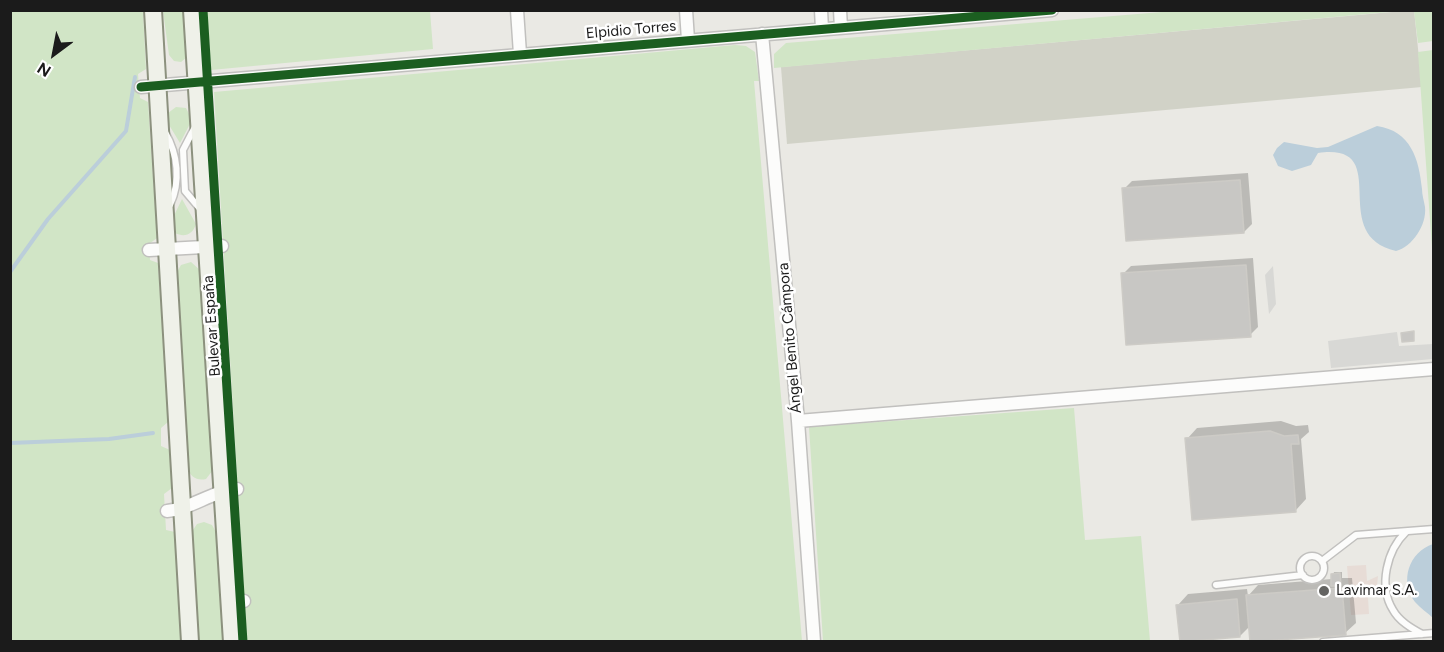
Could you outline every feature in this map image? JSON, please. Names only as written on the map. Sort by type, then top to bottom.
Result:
[{"type":"main road","points":[[153,10],[149,86],[159,121],[167,249],[174,510],[190,642]]},
{"type":"main road","name":"Bulevar España","points":[[192,10],[205,83],[199,119],[205,215],[214,247],[230,490],[237,602],[232,642]]},
{"type":"street","points":[[517,10],[520,54]]},
{"type":"street","points":[[686,10],[688,40]]},
{"type":"street","points":[[821,10],[822,29]]},
{"type":"street","points":[[840,10],[840,28]]},
{"type":"street","name":"Elpidio Torres","points":[[149,86],[840,28],[983,13],[1052,10]]},
{"type":"street","name":"Ángel Benito Cámpora","points":[[762,34],[798,421],[814,642]]},
{"type":"street","points":[[149,250],[214,247]]},
{"type":"street","points":[[798,421],[1434,369]]},
{"type":"street","points":[[174,510],[230,490]]},
{"type":"lane","points":[[1322,561],[1356,535],[1434,529]]},
{"type":"lane","points":[[1406,531],[1395,544],[1389,557],[1386,571],[1388,598],[1397,616],[1422,633]]},
{"type":"lane","points":[[1303,575],[1300,567],[1305,558],[1315,556],[1322,561],[1324,568],[1318,578]]},
{"type":"lane","points":[[1216,585],[1303,575],[1310,579],[1330,577]]},
{"type":"lane","points":[[1323,642],[1434,633]]},
{"type":"shaded area","points":[[1414,10],[1422,87],[787,144],[781,67]]},
{"type":"shaded area","points":[[199,11],[207,11],[211,70],[203,69]]},
{"type":"shaded area","points":[[213,98],[222,239],[213,238],[204,102]]},
{"type":"shaded area","points":[[223,253],[233,420],[225,419],[216,254]]},
{"type":"shaded area","points":[[1273,266],[1276,304],[1269,314],[1265,275]]},
{"type":"shaded area","points":[[1397,332],[1399,346],[1433,344],[1433,359],[1331,368],[1328,341]]},
{"type":"shaded area","points":[[234,437],[237,481],[228,479],[226,438]]},
{"type":"shaded area","points":[[238,498],[244,594],[235,591],[230,499]]},
{"type":"shaded area","points":[[1366,565],[1367,581],[1378,576],[1376,596],[1368,598],[1369,614],[1351,615],[1347,566]]},
{"type":"shaded area","points":[[245,609],[247,641],[239,641],[238,610]]},
{"type":"green space","points":[[1186,10],[1400,11],[774,68],[774,54],[786,43]]},
{"type":"green space","points":[[10,11],[143,11],[146,69],[138,74],[140,98],[148,102],[157,238],[149,244],[150,260],[158,263],[168,422],[161,428],[161,446],[170,450],[172,488],[164,494],[166,530],[175,532],[181,641],[11,641]]},
{"type":"green space","points":[[163,11],[185,11],[187,57],[181,62],[174,61],[169,55]]},
{"type":"green space","points":[[207,11],[430,11],[433,49],[211,70]]},
{"type":"green space","points":[[1414,11],[1433,11],[1433,41],[1418,43]]},
{"type":"green space","points":[[735,45],[746,46],[755,52],[759,81],[754,81],[802,641],[247,641],[214,92]]},
{"type":"green space","points":[[1434,50],[1433,262],[1418,52]]},
{"type":"green space","points":[[176,107],[186,108],[192,120],[180,143],[166,120],[168,113]]},
{"type":"green space","points":[[182,199],[196,224],[193,230],[185,235],[175,233],[170,224]]},
{"type":"green space","points":[[191,262],[201,271],[213,470],[206,479],[197,479],[192,476],[188,468],[176,274],[181,265]]},
{"type":"green space","points":[[1074,408],[1085,540],[1141,536],[1150,641],[823,641],[809,427]]},
{"type":"green space","points":[[204,522],[212,525],[217,534],[224,641],[197,641],[191,533],[197,524]]},
{"type":"water","points":[[1377,126],[1389,129],[1405,140],[1415,157],[1421,178],[1425,207],[1424,221],[1413,240],[1396,251],[1375,242],[1365,227],[1358,175],[1353,161],[1341,153],[1318,153],[1311,165],[1292,171],[1278,166],[1273,155],[1284,142],[1317,148],[1328,147]]},
{"type":"water","points":[[1434,544],[1433,618],[1415,602],[1410,594],[1407,577],[1409,568],[1418,553]]},
{"type":"building","points":[[1240,180],[1244,233],[1126,241],[1122,188]]},
{"type":"building","points":[[1246,265],[1251,337],[1126,345],[1121,273]]},
{"type":"building","points":[[1414,331],[1414,341],[1402,342],[1401,333]]},
{"type":"building","points":[[1270,431],[1284,436],[1298,435],[1299,444],[1291,444],[1296,512],[1192,520],[1185,438]]},
{"type":"building","points":[[1340,573],[1341,586],[1331,586],[1331,574]]},
{"type":"building","points":[[1342,588],[1346,635],[1250,642],[1246,595]]},
{"type":"building","points":[[1237,599],[1240,637],[1180,642],[1176,605]]},
{"type":"waterway","points":[[10,272],[48,219],[126,131],[135,77]]},
{"type":"waterway","points":[[10,443],[109,439],[153,433]]},
{"type":"cycle path","points":[[203,10],[243,642]]},
{"type":"cycle path","points":[[141,87],[1052,10]]},
{"type":"place","name":"Lavimar S.A.","points":[[1324,591]]}]
